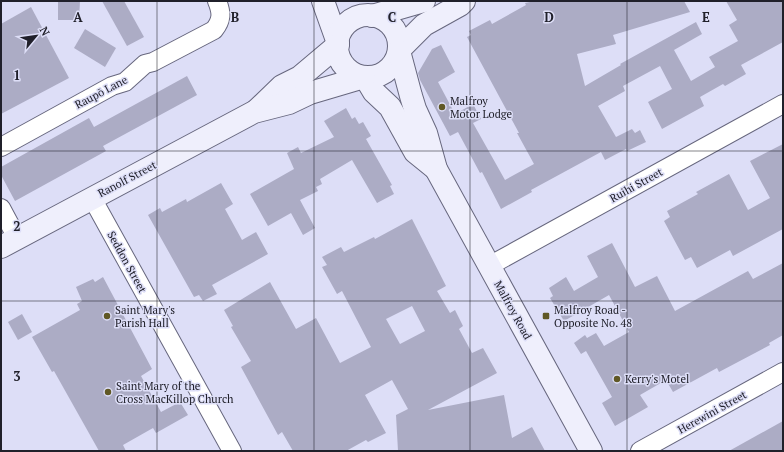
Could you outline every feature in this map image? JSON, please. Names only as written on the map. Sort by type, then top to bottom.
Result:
[{"type":"main road","points":[[323,1],[338,44],[340,59],[344,66],[350,71],[364,77],[383,74],[391,68],[396,60],[399,50],[399,42],[392,27],[383,20],[372,15],[355,1]]},
{"type":"main road","points":[[338,44],[339,35],[343,28],[356,18],[424,1]]},
{"type":"main road","points":[[399,50],[424,25],[460,5],[464,1]]},
{"type":"main road","name":"Ranolf Street","points":[[254,112],[282,86],[300,77],[338,44]]},
{"type":"main road","name":"Malfroy Road","points":[[399,50],[410,96],[426,133],[436,169],[591,451]]},
{"type":"main road","name":"Ranolf Street","points":[[9,243],[254,112],[289,103],[310,93],[364,77]]},
{"type":"main road","name":"Malfroy Road","points":[[364,77],[374,92],[390,107],[416,152],[436,169]]},
{"type":"street","name":"Raupō Lane","points":[[1,147],[112,86],[125,82],[144,64],[154,62],[214,30],[222,17],[221,9],[217,1]]},
{"type":"street","name":"Ruihi Street","points":[[489,266],[783,104]]},
{"type":"street","name":"Seddon Street","points":[[92,198],[232,451]]},
{"type":"street","points":[[1,208],[9,243]]},
{"type":"street","name":"Herewini Street","points":[[640,451],[783,372]]},
{"type":"building","points":[[58,1],[80,1],[79,20],[58,20]]},
{"type":"building","points":[[102,1],[124,1],[144,37],[127,46]]},
{"type":"building","points":[[535,1],[684,1],[690,12],[613,35],[616,44],[577,54],[585,86],[621,65],[620,64],[696,22],[702,34],[674,50],[691,81],[715,67],[709,57],[738,41],[729,25],[737,20],[726,1],[783,1],[783,42],[741,65],[746,74],[725,86],[723,84],[700,97],[704,106],[662,129],[648,102],[672,89],[660,66],[623,86],[625,91],[598,106],[616,137],[632,129],[635,133],[640,130],[646,142],[627,151],[626,149],[605,160],[601,152],[531,190],[532,192],[501,209],[482,172],[480,173],[458,132],[450,136],[420,80],[418,73],[432,49],[441,45],[455,72],[438,82],[455,114],[473,104],[481,119],[473,123],[505,180],[534,164],[467,37],[471,35],[469,31],[490,20],[492,24],[526,5],[525,3]]},
{"type":"building","points":[[31,7],[69,78],[1,114],[1,24]]},
{"type":"building","points":[[85,29],[116,48],[105,67],[74,48]]},
{"type":"building","points":[[187,76],[197,95],[103,146],[106,151],[15,201],[1,175],[1,167],[89,118],[94,127]]},
{"type":"building","points":[[346,108],[352,119],[355,117],[359,124],[363,122],[371,136],[366,139],[392,185],[390,186],[394,194],[377,203],[352,160],[320,179],[322,184],[316,187],[318,191],[300,200],[315,228],[303,235],[291,213],[268,226],[250,194],[294,169],[287,153],[298,147],[301,153],[334,137],[324,121]]},
{"type":"building","points":[[783,144],[783,229],[733,256],[730,250],[697,268],[691,257],[685,260],[664,221],[670,217],[667,211],[698,194],[696,192],[729,174],[748,210],[770,198],[750,161]]},
{"type":"building","points":[[221,183],[233,204],[225,209],[242,240],[256,232],[268,254],[212,285],[217,294],[203,301],[199,295],[194,297],[148,215],[160,208],[162,212],[186,199],[187,202]]},
{"type":"building","points":[[412,219],[446,286],[437,291],[450,313],[455,310],[463,326],[459,329],[472,353],[483,348],[497,373],[428,410],[504,395],[512,438],[532,427],[545,451],[398,451],[396,415],[408,409],[392,380],[365,395],[386,433],[368,442],[366,440],[346,451],[293,451],[282,432],[278,435],[241,367],[251,361],[231,327],[233,326],[224,310],[270,282],[296,329],[316,318],[340,363],[371,347],[342,291],[337,294],[322,267],[327,265],[322,257],[341,247],[344,252],[374,237],[375,239]],"holes":[[[412,306],[425,331],[400,344],[386,319]]]},
{"type":"building","points":[[612,243],[635,287],[657,276],[675,311],[748,271],[753,279],[783,263],[783,335],[769,343],[770,345],[719,372],[717,368],[673,392],[666,380],[640,395],[648,407],[615,426],[602,403],[612,397],[586,351],[581,354],[574,343],[585,335],[587,338],[596,333],[604,346],[629,332],[609,295],[564,321],[550,298],[553,296],[549,288],[566,277],[574,291],[598,277],[587,256]]},
{"type":"building","points":[[103,277],[152,369],[141,376],[161,412],[180,402],[188,415],[156,433],[153,428],[123,445],[126,451],[99,451],[54,371],[52,372],[32,337],[80,310],[77,304],[82,301],[76,287],[93,279],[95,282]]},
{"type":"building","points":[[22,314],[32,332],[18,340],[8,322]]},
{"type":"building","points":[[783,421],[783,451],[729,451]]},
{"type":"place","name":"Malfroy Motor Lodge","points":[[442,107]]},
{"type":"place","name":"Saint Mary's Parish Hall","points":[[107,316]]},
{"type":"place","name":"Malfroy Road - Opposite No. 48","points":[[546,316]]},
{"type":"place","name":"Kerry's Motel","points":[[617,379]]},
{"type":"place","name":"Saint Mary of the Cross MacKillop Church","points":[[108,392]]}]
